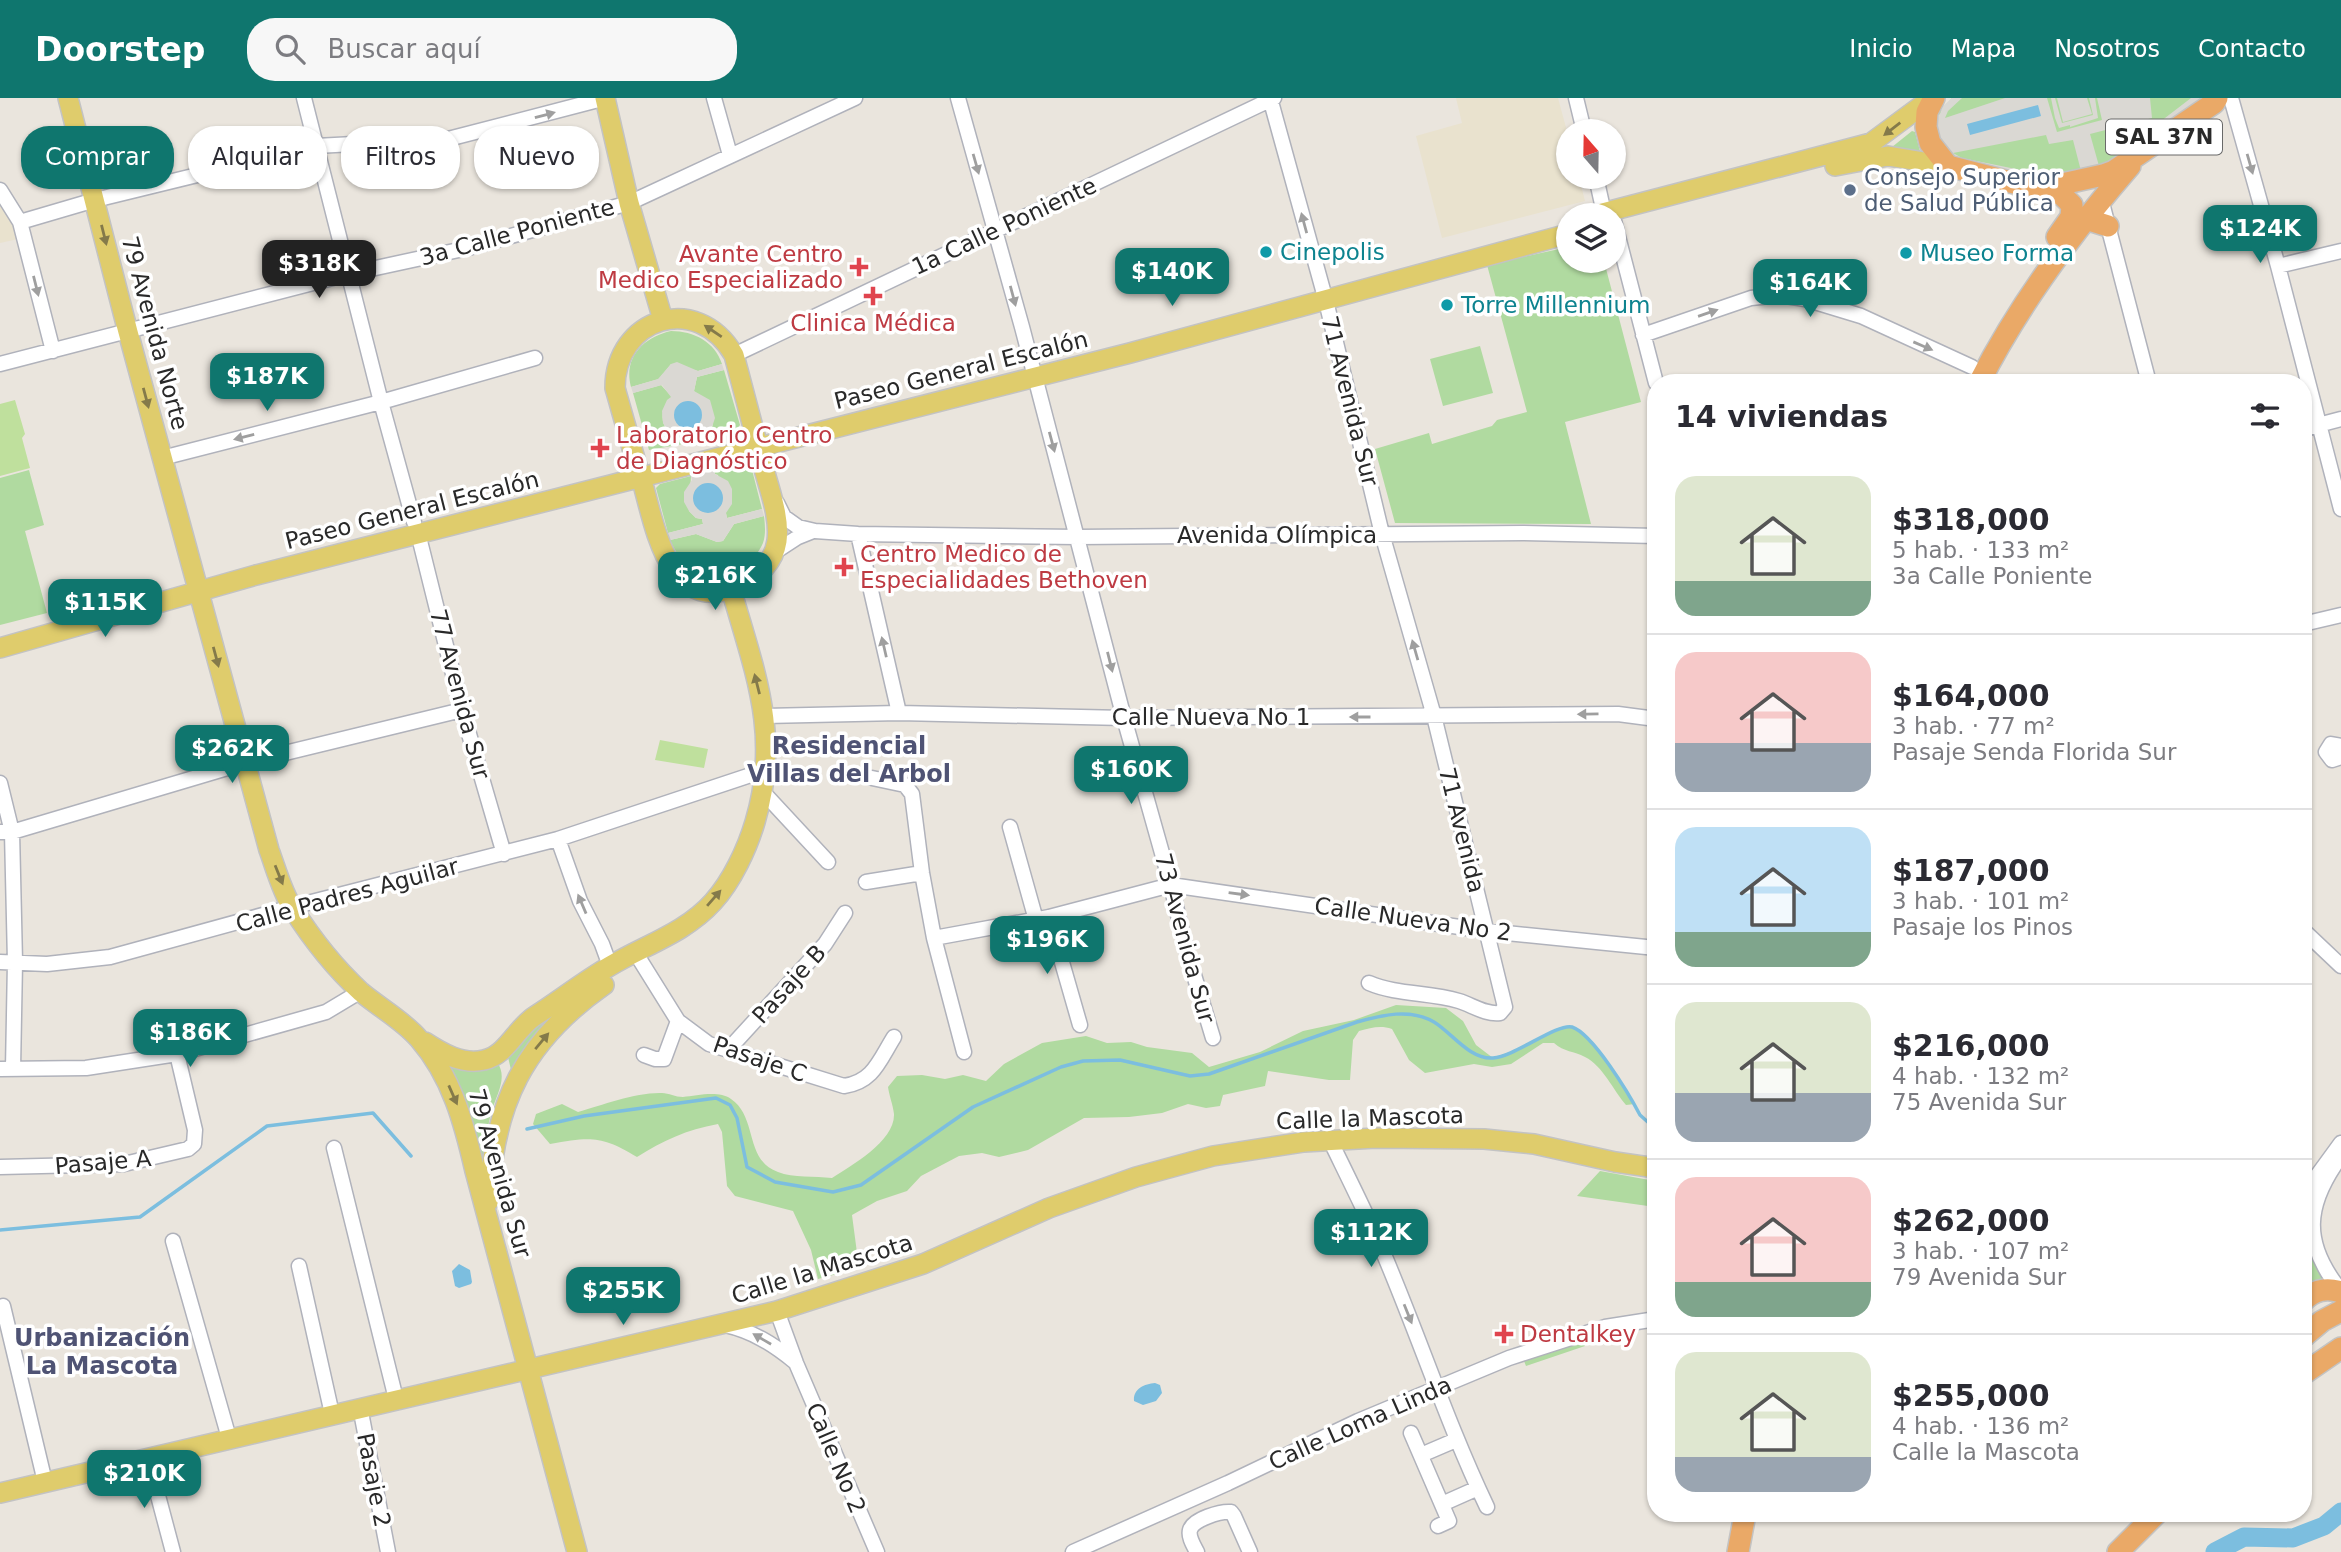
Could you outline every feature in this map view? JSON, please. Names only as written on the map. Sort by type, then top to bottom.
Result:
[{"type":"highway","points":[[1933,98],[1927,112],[1926,127],[1930,143],[1948,166]]},
{"type":"highway","name":"SAL 37N","points":[[1948,166],[2022,185],[2091,180],[2114,171],[2221,99]]},
{"type":"highway","points":[[1975,374],[2101,199],[2143,151]]},
{"type":"highway","points":[[1974,374],[2017,290],[2071,217],[2072,205],[2062,195],[2022,185]]},
{"type":"highway","points":[[2086,219],[2108,226]]},
{"type":"highway","points":[[2312,1294],[2323,1289],[2341,1291]]},
{"type":"highway","points":[[2312,1330],[2341,1311]]},
{"type":"highway","points":[[2312,1345],[2327,1351],[2339,1349]]},
{"type":"highway","points":[[2312,1368],[2339,1349]]},
{"type":"highway","points":[[1724,1552],[1730,1522]]},
{"type":"highway","points":[[1738,1552],[1744,1522]]},
{"type":"highway","points":[[2103,1552],[2134,1522]]},
{"type":"highway","points":[[2118,1552],[2148,1522]]},
{"type":"main road","name":"79 Avenida Norte","points":[[68,98],[197,585]]},
{"type":"main road","points":[[606,98],[629,202],[663,320]]},
{"type":"main road","points":[[1626,212],[1871,143],[1933,98]]},
{"type":"main road","points":[[1626,213],[1877,157],[1896,157],[1948,166]]},
{"type":"main road","name":"Paseo General Escalón","points":[[1324,295],[1432,257],[1556,225]]},
{"type":"main road","name":"Paseo General Escalón","points":[[0,634],[1556,236]]},
{"type":"main road","points":[[681,318],[708,325],[725,339],[734,355],[778,522],[775,552],[764,568],[747,582],[731,589],[711,592],[689,586],[673,572],[660,544],[615,388],[615,374],[625,348],[645,329],[663,320],[681,318]]},
{"type":"main road","name":"Paseo General Escalón","points":[[0,648],[197,585]]},
{"type":"main road","name":"79 Avenida Sur","points":[[197,585],[269,850],[292,907],[330,959],[361,991],[418,1037],[444,1076],[462,1116],[577,1552]]},
{"type":"main road","points":[[488,1220],[490,1167],[501,1116],[513,1085],[531,1054],[552,1028],[578,1004],[700,914],[726,884],[754,826],[766,770],[765,716],[731,589]]},
{"type":"main road","points":[[418,1037],[439,1051],[461,1060],[485,1060],[500,1052],[530,1020],[610,966],[661,941]]},
{"type":"main road","points":[[490,1167],[488,1156],[491,1130],[508,1074],[508,1067],[500,1052]]},
{"type":"main road","name":"Calle la Mascota","points":[[0,1493],[776,1311],[923,1264],[1049,1208],[1146,1174],[1190,1161],[1250,1149],[1331,1140],[1484,1139],[1534,1144],[1647,1167]]},
{"type":"street","name":"77 Avenida Sur","points":[[304,98],[311,126]]},
{"type":"street","points":[[327,145],[448,139],[606,98]]},
{"type":"street","points":[[714,98],[730,155]]},
{"type":"street","name":"3a Calle Poniente","points":[[0,364],[348,274],[468,248],[629,202],[855,98]]},
{"type":"street","name":"73 Avenida Sur","points":[[958,98],[1078,537],[1185,946],[1213,1038]]},
{"type":"street","points":[[1576,98],[1581,119]]},
{"type":"street","name":"1a Calle Poniente","points":[[734,355],[1271,99]]},
{"type":"street","name":"71 Avenida Sur","points":[[1271,99],[1324,295],[1382,534],[1434,716]]},
{"type":"street","points":[[2221,99],[2278,266],[2305,374]]},
{"type":"street","points":[[20,222],[94,200],[188,177]]},
{"type":"street","name":"77 Avenida Sur","points":[[327,189],[462,710],[504,854]]},
{"type":"street","points":[[0,190],[20,222],[53,351]]},
{"type":"street","points":[[2101,199],[2147,374]]},
{"type":"street","points":[[2278,266],[2341,251]]},
{"type":"street","points":[[1624,273],[1654,374]]},
{"type":"street","points":[[1643,335],[1751,298],[1780,295],[1804,299],[1861,317],[1965,374]]},
{"type":"street","points":[[162,458],[381,402],[535,358]]},
{"type":"street","points":[[2312,401],[2341,509]]},
{"type":"street","points":[[2312,427],[2341,419]]},
{"type":"street","name":"Avenida Olímpica","points":[[770,492],[788,521],[798,527],[858,534],[1078,537],[1523,533],[1647,536]]},
{"type":"street","points":[[775,552],[799,537],[815,531]]},
{"type":"street","points":[[858,534],[900,713]]},
{"type":"street","points":[[2312,622],[2341,615]]},
{"type":"street","points":[[6,832],[244,763],[462,710]]},
{"type":"street","name":"Calle Nueva No 1","points":[[765,716],[900,713],[1124,718],[1618,714],[1647,718]]},
{"type":"street","name":"71 Avenida","points":[[1368,983],[1384,990],[1439,996],[1491,1014],[1504,1010],[1434,716]]},
{"type":"street","name":"Calle Padres Aguilar","points":[[8,962],[61,964],[110,957],[558,839],[766,770]]},
{"type":"street","points":[[872,778],[905,785],[912,794],[934,938],[964,1052]]},
{"type":"street","points":[[0,783],[6,832],[7,1069],[86,1068],[177,1054],[326,1012],[361,991]]},
{"type":"street","points":[[763,792],[828,862]]},
{"type":"street","points":[[1010,827],[1080,1025]]},
{"type":"street","points":[[558,839],[580,901],[603,944],[610,966]]},
{"type":"street","points":[[866,882],[922,873]]},
{"type":"street","points":[[934,938],[1042,918],[1171,885]]},
{"type":"street","name":"Calle Nueva No 2","points":[[1171,885],[1487,931],[1647,947]]},
{"type":"street","name":"Pasaje B","points":[[728,1051],[825,944],[845,914]]},
{"type":"street","points":[[2312,939],[2341,966]]},
{"type":"street","name":"Pasaje C","points":[[640,960],[678,1021],[709,1044],[728,1051],[844,1086],[858,1084],[867,1079],[894,1037]]},
{"type":"street","points":[[644,1055],[664,1059],[678,1021]]},
{"type":"street","name":"Pasaje A","points":[[0,1167],[124,1164],[188,1149],[194,1144],[195,1130],[177,1054]]},
{"type":"street","points":[[1331,1140],[1377,1237],[1456,1440],[1487,1507]]},
{"type":"street","points":[[2341,1143],[2313,1180],[2312,1237],[2319,1260],[2341,1291]]},
{"type":"street","points":[[334,1148],[396,1399]]},
{"type":"street","points":[[2313,1180],[2341,1156]]},
{"type":"street","points":[[173,1241],[229,1438]]},
{"type":"street","points":[[299,1266],[332,1414]]},
{"type":"street","points":[[3,1306],[45,1482]]},
{"type":"street","name":"Calle No 2","points":[[776,1311],[877,1552]]},
{"type":"street","name":"Calle Loma Linda","points":[[1073,1552],[1105,1546],[1182,1503],[1346,1426],[1437,1387],[1509,1358],[1580,1334],[1647,1320]]},
{"type":"street","points":[[724,1325],[744,1329],[756,1335],[796,1363]]},
{"type":"street","name":"Pasaje 2","points":[[360,1407],[388,1552]]},
{"type":"street","points":[[1411,1433],[1449,1521],[1438,1526]]},
{"type":"street","points":[[1421,1455],[1456,1440]]},
{"type":"street","points":[[148,1458],[173,1552]]},
{"type":"street","points":[[1217,1514],[1213,1503],[1218,1488]]},
{"type":"street","points":[[1442,1504],[1478,1488]]},
{"type":"street","points":[[1182,1503],[1200,1521]]},
{"type":"street","points":[[1197,1552],[1190,1537],[1190,1530],[1200,1521],[1231,1512],[1250,1552]]},
{"type":"shaded area","points":[[1456,98],[1558,98],[1564,119],[1556,119],[1556,189],[1582,189],[1585,201],[1556,203],[1556,209],[1442,238],[1416,136],[1462,123]]},
{"type":"shaded area","points":[[1952,98],[1962,98],[1948,111],[1945,118],[2005,98],[2047,98],[2057,132],[2102,120],[2097,98],[2150,98],[2152,118],[2090,134],[2099,166],[2191,98],[2203,98],[2123,159],[2058,181],[1968,167],[1940,147],[1936,124],[1943,106]],"holes":[[[2046,135],[2049,144],[2073,140],[2081,171],[2040,174],[1962,158],[1953,153]]]},
{"type":"shaded area","points":[[2051,98],[2055,98],[2062,123],[2093,115],[2089,98],[2095,98],[2098,118],[2059,128]]},
{"type":"shaded area","points":[[2057,98],[2087,98],[2092,114],[2063,122]]},
{"type":"shaded area","points":[[0,205],[12,223],[18,239],[0,243]]},
{"type":"shaded area","points":[[677,362],[698,371],[722,364],[724,370],[697,377],[694,391],[710,400],[715,418],[711,430],[705,434],[706,438],[683,444],[681,439],[670,434],[663,423],[662,411],[671,397],[662,385],[633,393],[631,387],[658,379],[671,364]],"holes":[[[686,401],[701,411],[698,424],[691,428],[678,425],[674,413],[678,405]]]},
{"type":"shaded area","points":[[714,470],[715,474],[728,481],[732,489],[732,504],[726,513],[727,518],[762,509],[764,516],[734,524],[723,541],[717,542],[696,534],[670,540],[668,533],[703,524],[702,519],[696,518],[684,502],[684,492],[692,480],[691,476]],"holes":[[[722,495],[721,504],[709,512],[697,508],[693,499]]]},
{"type":"green space","points":[[1952,98],[2203,98],[2123,159],[2069,181],[1953,161],[1939,113]]},
{"type":"green space","points":[[1912,131],[1915,132],[1920,151],[1917,153],[1892,147]]},
{"type":"green space","points":[[1556,250],[1556,273],[1607,273],[1641,402],[1565,422],[1591,524],[1395,523],[1375,449],[1429,433],[1432,444],[1527,412],[1487,265]]},
{"type":"green space","points":[[671,331],[688,333],[702,339],[719,356],[722,364],[698,371],[671,364],[659,379],[631,387],[630,366],[638,350],[652,338]]},
{"type":"green space","points":[[1480,346],[1493,393],[1443,406],[1430,359]]},
{"type":"green space","points":[[724,370],[740,425],[737,429],[706,438],[705,434],[713,425],[694,391],[697,377]]},
{"type":"green space","points":[[661,385],[672,397],[664,409],[665,427],[681,439],[683,444],[649,450],[633,393]]},
{"type":"green space","points":[[15,400],[25,434],[22,438],[30,468],[0,476],[0,404]]},
{"type":"green space","points":[[748,462],[762,509],[727,518],[718,475],[714,470]]},
{"type":"green space","points":[[29,470],[44,525],[25,531],[47,613],[0,625],[0,478]]},
{"type":"green space","points":[[691,476],[689,511],[696,518],[702,519],[703,524],[668,533],[656,488],[660,484]]},
{"type":"green space","points":[[764,516],[763,543],[743,567],[730,572],[716,574],[689,565],[678,554],[670,540],[696,534],[717,542],[723,541],[734,524]]},
{"type":"green space","points":[[660,740],[708,749],[704,768],[655,760]]},
{"type":"green space","points":[[562,1001],[508,1085],[511,1070],[508,1057],[525,1033]]},
{"type":"green space","points":[[1396,1005],[1446,1008],[1463,1021],[1476,1045],[1493,1058],[1527,1046],[1558,1028],[1571,1027],[1592,1041],[1635,1104],[1626,1105],[1591,1061],[1554,1043],[1543,1043],[1511,1064],[1492,1067],[1474,1064],[1425,1073],[1409,1060],[1392,1029],[1372,1028],[1359,1031],[1353,1040],[1350,1080],[1329,1080],[1268,1071],[1265,1086],[1223,1095],[1220,1106],[1206,1108],[1188,1104],[1162,1113],[1084,1118],[1028,1150],[999,1157],[982,1153],[959,1156],[921,1176],[907,1191],[877,1201],[852,1215],[859,1268],[818,1279],[811,1250],[793,1211],[735,1196],[727,1186],[722,1132],[718,1124],[676,1136],[637,1157],[604,1141],[586,1139],[550,1144],[533,1124],[536,1114],[562,1104],[578,1112],[652,1093],[683,1097],[707,1094],[726,1096],[745,1116],[755,1148],[767,1166],[790,1175],[832,1178],[861,1159],[888,1134],[894,1114],[888,1087],[897,1076],[922,1075],[945,1079],[963,1075],[986,1081],[1004,1064],[1042,1043],[1086,1036],[1107,1043],[1131,1042],[1192,1053],[1209,1067],[1260,1052],[1303,1031],[1354,1020]]},
{"type":"green space","points":[[440,1057],[497,1062],[500,1068],[502,1080],[485,1143],[487,1193]]},
{"type":"green space","points":[[1600,1171],[1647,1180],[1647,1206],[1577,1196]]},
{"type":"green space","points":[[2312,1256],[2330,1287],[2312,1290]]},
{"type":"green space","points":[[1583,1340],[1585,1346],[1526,1366],[1524,1361]]},
{"type":"water","points":[[2038,105],[2041,116],[1970,135],[1967,124]]},
{"type":"water","points":[[688,401],[698,405],[702,415],[698,425],[688,429],[678,425],[674,415],[678,405]]},
{"type":"water","points":[[708,483],[718,488],[723,498],[718,508],[708,513],[698,508],[693,498],[698,488]]},
{"type":"water","points":[[459,1264],[470,1270],[472,1282],[459,1288],[455,1286],[452,1271]]},
{"type":"water","points":[[1155,1383],[1160,1385],[1162,1393],[1156,1401],[1143,1405],[1134,1401],[1135,1393],[1140,1388]]},
{"type":"waterway","points":[[527,1129],[584,1116],[716,1098],[730,1105],[737,1118],[747,1167],[775,1182],[833,1192],[861,1185],[973,1107],[1061,1067],[1083,1061],[1120,1060],[1190,1076],[1209,1074],[1357,1022],[1386,1015],[1406,1014],[1434,1022],[1477,1055],[1493,1058],[1512,1052],[1556,1030],[1572,1027],[1600,1052],[1640,1115],[1647,1121]]},
{"type":"waterway","points":[[0,1230],[140,1217],[267,1126],[373,1113],[411,1156]]},
{"type":"waterway","points":[[2215,1552],[2244,1537],[2293,1538],[2324,1526],[2341,1512]]},
{"type":"place","name":"Consejo Superior de Salud Pública","points":[[1850,190]]},
{"type":"place","name":"Cinepolis","points":[[1266,252]]},
{"type":"place","name":"Museo Forma","points":[[1906,253]]},
{"type":"place","name":"Avante Centro Medico Especializado","points":[[859,267]]},
{"type":"place","name":"Clinica Médica","points":[[873,296]]},
{"type":"place","name":"Torre Millennium","points":[[1447,305]]},
{"type":"place","name":"Laboratorio Centro de Diagnóstico","points":[[600,448]]},
{"type":"place","name":"Centro Medico de Especialidades Bethoven","points":[[844,567]]},
{"type":"place","name":"Dentalkey","points":[[1504,1334]]},
{"type":"district","name":"Residencial Villas del Arbol","points":[[849,760]]},
{"type":"district","name":"Urbanización La Mascota","points":[[102,1352]]}]
